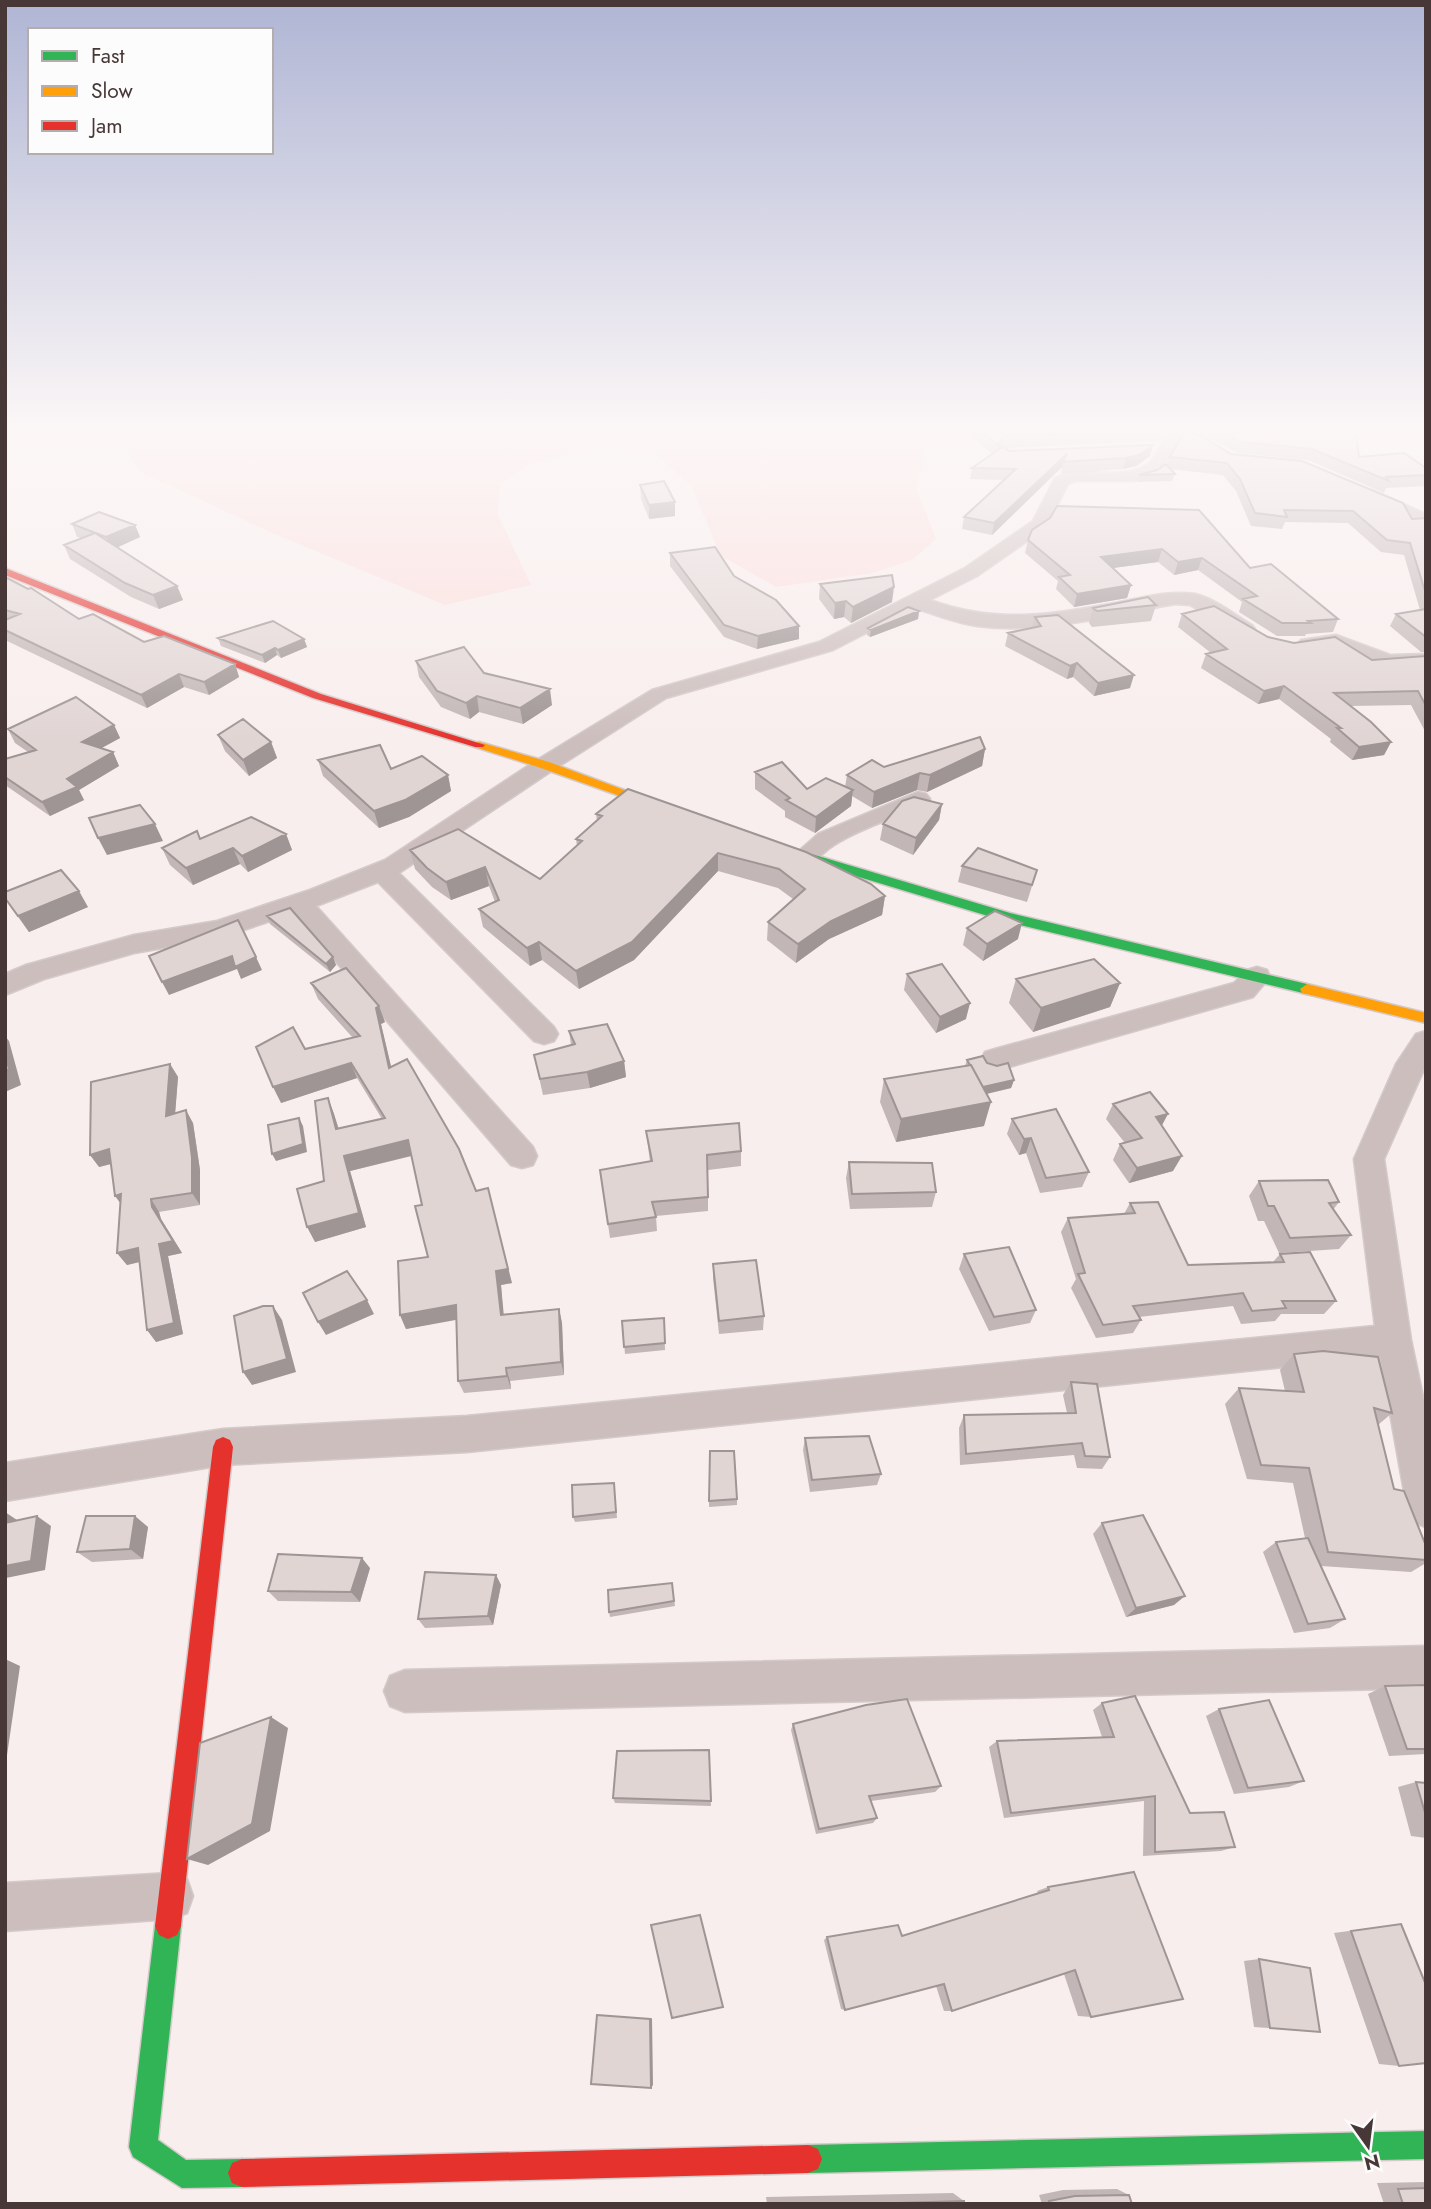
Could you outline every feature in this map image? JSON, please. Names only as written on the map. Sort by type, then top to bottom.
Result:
[{"type":"street","points":[[5,985],[35,972],[134,944],[220,929],[299,903],[394,866],[545,765],[659,694],[826,646],[971,572],[1023,536]]},
{"type":"street","points":[[5,570],[317,696],[545,765],[688,816]]},
{"type":"street","points":[[914,601],[965,618],[987,621],[1042,618],[1175,598],[1195,600],[1259,637]]},
{"type":"street","points":[[1288,647],[1336,641],[1388,661],[1426,660]]},
{"type":"street","points":[[804,857],[826,839],[918,799]]},
{"type":"street","points":[[778,848],[1008,917],[1426,1018]]},
{"type":"street","points":[[382,871],[544,1034]]},
{"type":"street","points":[[299,903],[522,1156]]},
{"type":"street","points":[[995,1060],[1243,990],[1257,977]]},
{"type":"street","points":[[1426,1041],[1406,1072],[1369,1159],[1394,1339],[1426,1508]]},
{"type":"street","points":[[5,1482],[223,1447],[467,1434],[1394,1339]]},
{"type":"street","points":[[223,1447],[143,2147],[182,2174],[1426,2145]]},
{"type":"street","points":[[405,1691],[1426,1667]]},
{"type":"street","points":[[5,1907],[170,1896]]},
{"type":"shaded area","points":[[280,536],[508,536],[531,585],[445,605]]},
{"type":"shaded area","points":[[712,536],[935,536],[936,539],[912,560],[872,573],[776,587],[720,555]]},
{"type":"building","points":[[87,536],[100,536],[177,586],[153,595],[125,583],[64,545]]},
{"type":"building","points":[[1030,536],[1222,536],[1250,568],[1271,564],[1338,619],[1282,623],[1243,599],[1257,596],[1202,558],[1178,562],[1162,549],[1101,557],[1131,585],[1077,594],[1059,577],[1070,575],[1028,540]]},
{"type":"building","points":[[1382,536],[1426,536],[1426,594],[1410,543],[1387,540]]},
{"type":"building","points":[[715,547],[734,576],[776,600],[799,626],[758,636],[724,625],[670,553]]},
{"type":"building","points":[[892,575],[894,587],[853,607],[846,601],[835,603],[820,584]]},
{"type":"building","points":[[5,577],[31,588],[79,619],[93,614],[144,642],[164,636],[235,664],[204,682],[179,674],[141,695],[5,630],[5,620],[20,614],[5,610]]},
{"type":"building","points":[[1148,597],[1156,605],[1097,611],[1093,608]]},
{"type":"building","points":[[1214,606],[1268,637],[1294,643],[1335,637],[1372,660],[1426,656],[1426,706],[1418,691],[1334,693],[1371,722],[1391,742],[1359,747],[1337,728],[1341,728],[1284,686],[1264,691],[1206,654],[1227,649],[1182,614]]},
{"type":"building","points":[[908,607],[919,611],[871,630],[868,628]]},
{"type":"building","points":[[1426,609],[1426,637],[1396,614]]},
{"type":"building","points":[[1058,615],[1134,675],[1098,683],[1077,663],[1070,666],[1008,633],[1041,626],[1035,617]]},
{"type":"building","points":[[273,621],[304,639],[262,655],[218,638]]},
{"type":"building","points":[[464,647],[484,673],[550,689],[520,708],[477,696],[466,703],[437,691],[416,661]]},
{"type":"building","points":[[76,697],[114,725],[82,742],[113,752],[67,779],[77,787],[42,802],[5,777],[5,759],[36,750],[8,729]]},
{"type":"building","points":[[243,719],[271,742],[243,760],[218,735]]},
{"type":"building","points":[[980,737],[985,749],[930,775],[920,773],[874,792],[847,775],[872,760],[884,767]]},
{"type":"building","points":[[380,745],[391,769],[422,756],[448,775],[405,800],[374,811],[318,760]]},
{"type":"building","points":[[782,762],[807,789],[826,778],[853,790],[816,817],[786,800],[790,798],[755,772]]},
{"type":"building","points":[[628,789],[806,852],[871,884],[885,896],[831,921],[798,944],[768,922],[805,889],[779,869],[718,853],[632,942],[576,971],[539,942],[527,948],[479,909],[499,900],[485,867],[446,882],[427,868],[410,850],[458,829],[540,879],[582,841],[576,839],[602,816],[596,814]]},
{"type":"building","points":[[914,797],[942,804],[916,838],[883,824],[902,801]]},
{"type":"building","points":[[140,805],[155,824],[98,838],[89,818]]},
{"type":"building","points":[[251,817],[286,834],[242,856],[233,848],[186,868],[162,848],[197,831],[200,839]]},
{"type":"building","points":[[978,848],[1037,870],[1032,885],[962,866]]},
{"type":"building","points":[[61,870],[79,891],[18,916],[5,898],[5,892]]},
{"type":"building","points":[[290,908],[333,957],[326,964],[267,916]]},
{"type":"building","points":[[995,911],[1022,923],[987,944],[967,928]]},
{"type":"building","points":[[238,920],[256,957],[235,967],[232,956],[162,982],[149,956]]},
{"type":"building","points":[[1094,959],[1120,983],[1041,1008],[1016,979]]},
{"type":"building","points":[[942,964],[970,1003],[940,1017],[907,974]]},
{"type":"building","points":[[346,968],[379,1006],[376,1008],[389,1068],[407,1059],[459,1149],[476,1191],[488,1188],[508,1269],[496,1271],[501,1315],[559,1309],[561,1362],[506,1368],[507,1376],[458,1381],[456,1305],[400,1315],[398,1261],[428,1257],[415,1206],[422,1205],[408,1140],[344,1156],[359,1213],[307,1227],[297,1189],[324,1181],[315,1101],[328,1098],[336,1129],[385,1118],[351,1063],[273,1087],[256,1047],[293,1027],[305,1049],[360,1036],[311,983]]},
{"type":"building","points":[[607,1024],[624,1061],[587,1072],[540,1079],[534,1055],[575,1044],[569,1031]]},
{"type":"building","points":[[5,1055],[9,1069],[5,1071]]},
{"type":"building","points":[[983,1056],[987,1063],[997,1066],[1008,1063],[1014,1080],[983,1087],[967,1060]]},
{"type":"building","points":[[170,1064],[166,1116],[186,1110],[192,1158],[192,1193],[151,1199],[152,1207],[173,1241],[159,1244],[174,1323],[147,1330],[138,1248],[117,1253],[121,1194],[115,1196],[109,1149],[90,1155],[91,1082]]},
{"type":"building","points":[[971,1065],[991,1102],[901,1119],[884,1079]]},
{"type":"building","points":[[1150,1092],[1168,1114],[1156,1117],[1182,1156],[1137,1168],[1120,1144],[1142,1138],[1113,1104]]},
{"type":"building","points":[[1056,1109],[1089,1172],[1046,1178],[1031,1138],[1024,1139],[1012,1119]]},
{"type":"building","points":[[299,1118],[303,1144],[272,1154],[268,1125]]},
{"type":"building","points":[[739,1123],[741,1151],[707,1155],[708,1197],[652,1202],[656,1217],[608,1224],[600,1170],[652,1161],[646,1131]]},
{"type":"building","points":[[849,1162],[932,1163],[936,1192],[852,1194]]},
{"type":"building","points":[[1328,1180],[1339,1202],[1329,1203],[1351,1235],[1290,1238],[1274,1206],[1268,1206],[1259,1181]]},
{"type":"building","points":[[1158,1202],[1188,1265],[1284,1262],[1280,1254],[1310,1252],[1336,1301],[1282,1301],[1286,1308],[1252,1311],[1243,1293],[1133,1306],[1141,1320],[1103,1325],[1078,1274],[1085,1273],[1068,1218],[1135,1213],[1130,1203]]},
{"type":"building","points":[[1009,1247],[1036,1310],[994,1317],[964,1254]]},
{"type":"building","points":[[756,1260],[764,1316],[719,1321],[713,1264]]},
{"type":"building","points":[[347,1271],[367,1300],[318,1322],[303,1293]]},
{"type":"building","points":[[263,1306],[273,1306],[287,1359],[243,1372],[234,1316]]},
{"type":"building","points":[[664,1318],[665,1343],[624,1347],[622,1321]]},
{"type":"building","points":[[1323,1351],[1378,1357],[1392,1413],[1374,1408],[1394,1489],[1404,1491],[1426,1546],[1426,1560],[1328,1552],[1309,1468],[1261,1465],[1239,1388],[1304,1392],[1294,1354]]},
{"type":"building","points":[[1071,1382],[1097,1384],[1110,1457],[1085,1456],[1082,1443],[966,1454],[964,1415],[1076,1413]]},
{"type":"building","points":[[869,1436],[881,1474],[812,1480],[805,1438]]},
{"type":"building","points":[[710,1451],[734,1451],[737,1499],[709,1501]]},
{"type":"building","points":[[614,1483],[616,1512],[573,1517],[572,1485]]},
{"type":"building","points":[[1143,1515],[1185,1596],[1136,1608],[1102,1523]]},
{"type":"building","points":[[37,1516],[31,1561],[5,1566],[5,1523]]},
{"type":"building","points":[[86,1516],[135,1516],[130,1549],[77,1552]]},
{"type":"building","points":[[1308,1538],[1345,1619],[1308,1624],[1276,1542]]},
{"type":"building","points":[[278,1554],[362,1558],[351,1592],[268,1591]]},
{"type":"building","points":[[425,1572],[496,1575],[488,1616],[418,1619]]},
{"type":"building","points":[[672,1583],[674,1601],[609,1612],[608,1590]]},
{"type":"building","points":[[1426,1685],[1426,1749],[1407,1749],[1385,1686]]},
{"type":"building","points":[[1135,1696],[1190,1813],[1224,1812],[1235,1847],[1155,1852],[1155,1796],[1011,1813],[997,1741],[1114,1737],[1102,1703]]},
{"type":"building","points":[[907,1699],[941,1786],[869,1796],[877,1818],[819,1829],[793,1724],[866,1705]]},
{"type":"building","points":[[1269,1700],[1304,1781],[1248,1788],[1219,1709]]},
{"type":"building","points":[[271,1717],[252,1824],[187,1859],[200,1743]]},
{"type":"building","points":[[709,1750],[711,1801],[613,1798],[617,1751]]},
{"type":"building","points":[[1416,1782],[1426,1783],[1426,1816]]},
{"type":"building","points":[[1134,1872],[1183,1999],[1091,2017],[1075,1970],[952,2011],[944,1984],[845,2010],[827,1937],[898,1925],[902,1936],[1049,1890],[1048,1887]]},
{"type":"building","points":[[700,1915],[723,2007],[672,2018],[651,1925]]},
{"type":"building","points":[[1401,1924],[1426,1985],[1426,2063],[1399,2066],[1351,1931]]},
{"type":"building","points":[[1259,1959],[1310,1968],[1320,2032],[1270,2028]]},
{"type":"building","points":[[597,2015],[650,2019],[651,2088],[591,2084]]},
{"type":"building","points":[[1426,2188],[1426,2204],[1403,2204],[1398,2189]]},
{"type":"building","points":[[1129,2195],[1132,2204],[1050,2204],[1049,2201],[1075,2196]]},
{"type":"building","points":[[964,2201],[964,2204],[864,2204]]},
{"type":"traffic: fast","points":[[788,851],[1008,917],[1307,989]]},
{"type":"traffic: fast","points":[[168,1926],[143,2147],[182,2174],[242,2173]]},
{"type":"traffic: fast","points":[[808,2159],[1426,2145]]},
{"type":"traffic: slow","points":[[479,745],[545,765],[672,810]]},
{"type":"traffic: slow","points":[[1307,989],[1426,1018]]},
{"type":"traffic: jam","points":[[5,571],[317,696],[479,745]]},
{"type":"traffic: jam","points":[[168,1926],[223,1447]]},
{"type":"traffic: jam","points":[[242,2173],[808,2159]]}]
